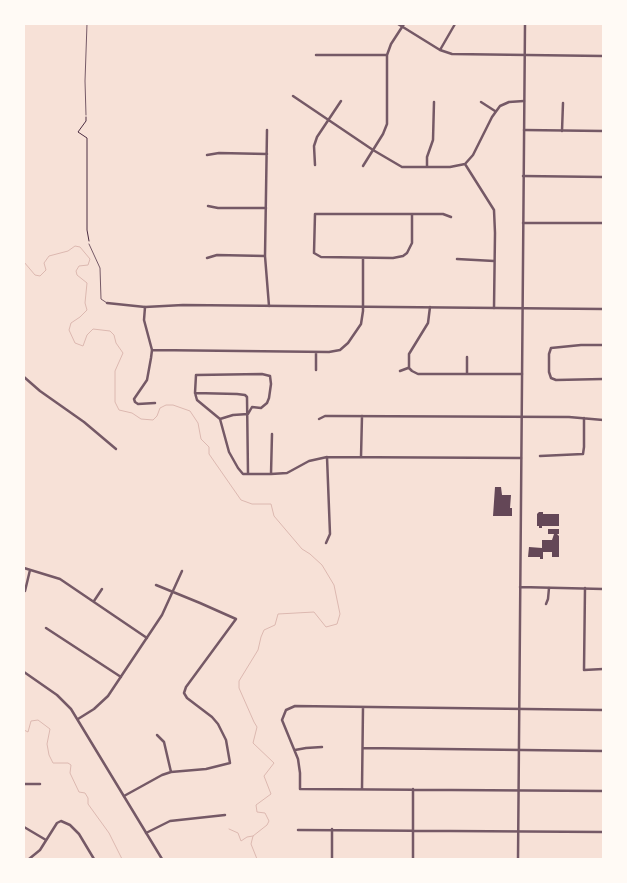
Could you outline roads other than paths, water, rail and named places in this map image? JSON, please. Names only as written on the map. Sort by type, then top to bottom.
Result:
[{"type":"street","points":[[398,24],[403,25],[440,50],[452,54],[603,56]]},
{"type":"street","points":[[440,50],[455,24]]},
{"type":"street","points":[[518,859],[525,24]]},
{"type":"street","points":[[363,166],[387,124],[387,55],[391,44],[403,25]]},
{"type":"street","points":[[316,55],[387,55]]},
{"type":"street","points":[[293,96],[398,166],[427,167],[450,167],[465,164],[473,155],[500,106],[509,102],[524,101]]},
{"type":"street","points":[[315,164],[315,142],[341,100]]},
{"type":"street","points":[[427,167],[427,158],[433,140],[434,102]]},
{"type":"street","points":[[481,102],[495,112]]},
{"type":"street","points":[[562,131],[563,103]]},
{"type":"street","points":[[267,130],[266,256],[268,306]]},
{"type":"street","points":[[524,130],[603,131]]},
{"type":"street","points":[[207,155],[267,154]]},
{"type":"street","points":[[465,164],[494,210],[494,308]]},
{"type":"street","points":[[523,176],[603,177]]},
{"type":"street","points":[[208,206],[218,208],[266,208]]},
{"type":"street","points":[[412,214],[412,244],[407,253],[396,258],[321,258],[315,255],[315,214],[412,214],[443,214],[451,217]]},
{"type":"street","points":[[523,223],[603,223]]},
{"type":"street","points":[[207,258],[217,255],[266,256]]},
{"type":"street","points":[[152,350],[335,352],[344,347],[361,324],[363,258]]},
{"type":"street","points":[[456,259],[494,260]]},
{"type":"street","points":[[107,303],[145,307],[183,305],[603,309]]},
{"type":"street","points":[[145,307],[146,329],[152,350],[147,380],[134,399],[138,404],[155,403]]},
{"type":"street","points":[[409,368],[409,354],[428,323],[430,307]]},
{"type":"street","points":[[603,345],[551,348],[549,372],[551,378],[556,380],[603,379]]},
{"type":"street","points":[[316,352],[316,370]]},
{"type":"street","points":[[467,357],[467,374]]},
{"type":"street","points":[[409,368],[418,374],[522,374]]},
{"type":"street","points":[[400,371],[409,368]]},
{"type":"street","points":[[248,414],[252,407],[262,408],[267,403],[271,384],[270,376],[262,374],[196,374],[196,400],[220,419],[229,452],[243,474],[287,473],[309,461],[327,457],[521,458]]},
{"type":"street","points":[[24,377],[40,391],[84,422],[116,450]]},
{"type":"street","points":[[195,393],[244,395],[247,398],[248,474]]},
{"type":"street","points":[[220,419],[233,415],[248,414]]},
{"type":"street","points":[[319,419],[325,416],[362,416],[584,418],[603,420]]},
{"type":"street","points":[[361,457],[362,416]]},
{"type":"street","points":[[540,456],[576,456],[583,454],[584,418]]},
{"type":"street","points":[[271,474],[272,434]]},
{"type":"street","points":[[326,543],[330,534],[327,457]]},
{"type":"street","points":[[24,568],[60,579],[147,638]]},
{"type":"street","points":[[25,590],[30,570]]},
{"type":"street","points":[[78,719],[102,702],[120,677],[162,615],[182,571]]},
{"type":"street","points":[[124,796],[171,772],[198,770],[230,763],[226,740],[218,724],[212,717],[187,698],[184,693],[186,687],[236,619],[156,585]]},
{"type":"street","points":[[520,587],[603,589]]},
{"type":"street","points":[[546,604],[548,588]]},
{"type":"street","points":[[585,588],[584,670],[603,670]]},
{"type":"street","points":[[94,601],[102,589]]},
{"type":"street","points":[[46,628],[120,677]]},
{"type":"street","points":[[24,672],[57,695],[66,703],[78,719],[162,859]]},
{"type":"street","points":[[603,710],[293,706],[287,709],[283,716],[283,724],[295,750],[300,769],[300,789],[603,791]]},
{"type":"street","points":[[362,789],[363,707]]},
{"type":"street","points":[[157,735],[164,742],[171,772]]},
{"type":"street","points":[[295,750],[322,748]]},
{"type":"street","points":[[363,748],[603,750]]},
{"type":"street","points":[[24,784],[40,784]]},
{"type":"street","points":[[413,859],[414,789]]},
{"type":"street","points":[[146,833],[170,821],[225,816]]},
{"type":"street","points":[[29,859],[40,850],[57,823],[61,821],[70,825],[80,834],[94,859]]},
{"type":"street","points":[[24,827],[46,840]]},
{"type":"street","points":[[332,829],[332,859]]},
{"type":"street","points":[[298,830],[603,832]]},
{"type":"lane","points":[[86,115],[87,24]]},
{"type":"lane","points":[[90,244],[100,268],[101,299],[104,303],[107,303]]},
{"type":"waterway","points":[[24,262],[35,275],[40,276],[46,270],[44,263],[49,256],[68,251],[75,246],[80,247],[90,259],[88,265],[79,266],[76,271],[77,275],[87,283],[85,303],[87,310],[71,323],[69,330],[75,343],[83,346],[87,335],[93,329],[110,331],[114,335],[116,343],[123,353],[115,371],[115,402],[119,410],[132,413],[141,419],[153,420],[160,408],[166,405],[173,405],[190,411],[198,423],[201,439],[209,447],[209,454],[241,500],[252,504],[271,504],[274,516],[302,549],[322,565],[334,585],[340,614],[337,624],[326,627],[314,612],[278,614],[275,625],[264,630],[258,650],[239,681],[239,688],[257,727],[253,743],[274,763],[264,776],[271,794],[256,805],[257,812],[265,813],[269,821],[267,825],[253,836],[251,844],[257,859]]},
{"type":"waterway","points":[[24,730],[28,732],[31,721],[38,720],[50,729],[47,744],[53,763],[68,763],[71,765],[70,773],[79,792],[85,793],[88,798],[88,804],[109,833],[122,859]]},
{"type":"waterway","points":[[229,829],[238,833],[241,841],[253,836]]}]
